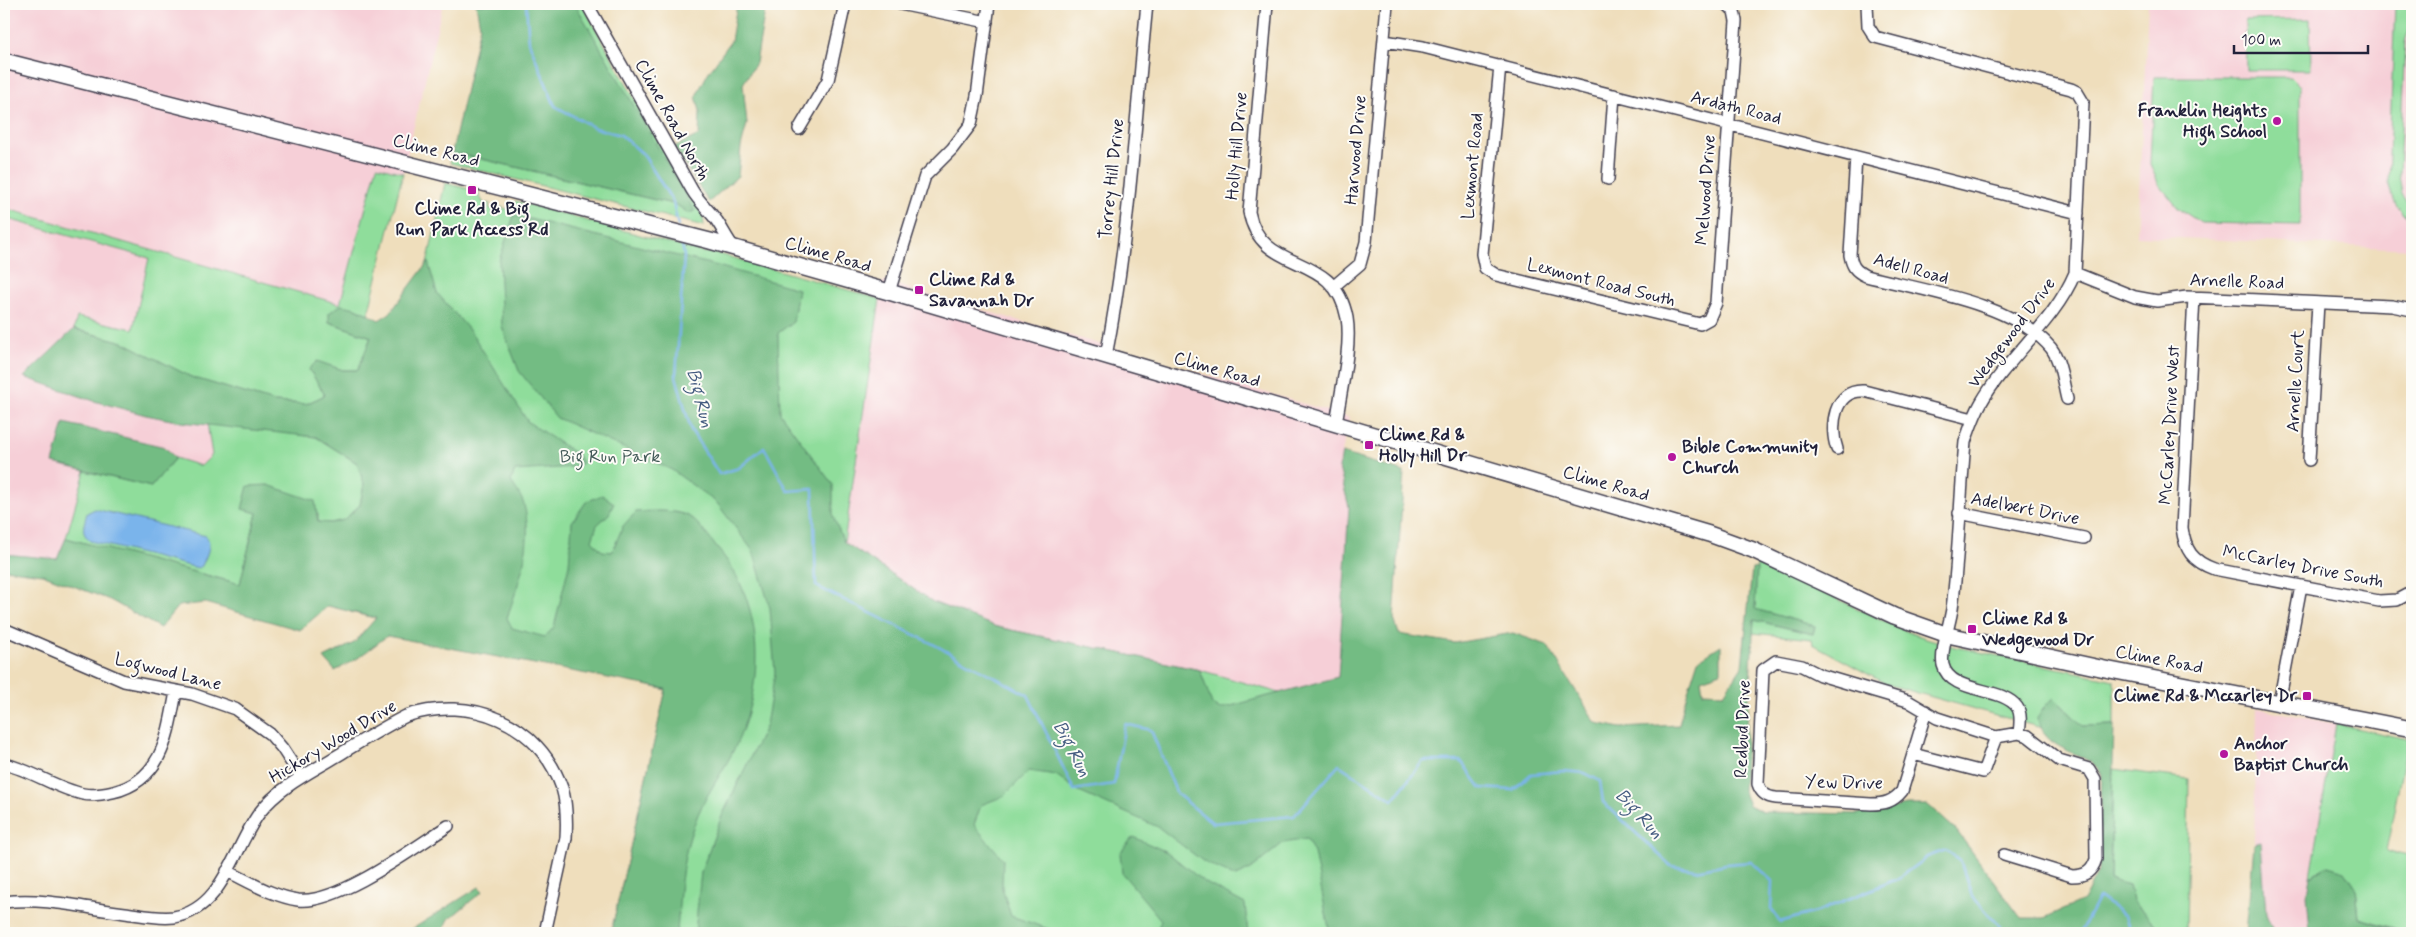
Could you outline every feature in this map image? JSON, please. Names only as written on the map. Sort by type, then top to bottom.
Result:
[{"type":"main road","name":"Clime Road","points":[[4,61],[710,241],[1709,534],[1753,550],[1870,606],[1948,635],[2105,669],[2412,729]]},
{"type":"street","name":"Clime Road North","points":[[587,4],[692,190],[734,248]]},
{"type":"street","points":[[799,129],[828,80],[845,4]]},
{"type":"street","points":[[900,4],[987,22]]},
{"type":"street","points":[[889,292],[925,176],[952,149],[971,124],[977,96],[989,4]]},
{"type":"street","name":"Torrey Hill Drive","points":[[1106,356],[1115,310],[1147,4]]},
{"type":"street","name":"Holly Hill Drive","points":[[1267,4],[1249,200],[1252,224],[1264,245],[1320,273],[1333,287],[1344,306],[1348,331],[1336,424]]},
{"type":"street","name":"Harwood Drive","points":[[1333,287],[1360,264],[1366,242],[1387,4]]},
{"type":"street","name":"Melwood Drive","points":[[1709,320],[1716,303],[1736,21],[1734,11],[1727,4]]},
{"type":"street","name":"Wedgewood Drive","points":[[1868,4],[1868,26],[1875,37],[2077,92],[2083,102],[2075,274],[2067,293],[1992,386],[1973,419],[1965,442],[1948,635],[1942,664],[1947,674],[1956,681],[2009,700],[2017,707],[2020,717],[2019,733]]},
{"type":"street","name":"Ardath Road","points":[[1384,41],[1423,47],[1500,66],[2078,213]]},
{"type":"street","name":"Lexmont Road","points":[[1485,268],[1482,254],[1500,66]]},
{"type":"street","points":[[1608,179],[1614,95]]},
{"type":"street","name":"Adell Road","points":[[1856,156],[1850,255],[1851,264],[1857,272],[1998,311],[2015,319],[2034,334]]},
{"type":"street","name":"Lexmont Road South","points":[[1485,268],[1496,275],[1690,324],[1700,324],[1709,320]]},
{"type":"street","name":"Arnelle Road","points":[[2075,274],[2136,297],[2156,301],[2194,297],[2407,309]]},
{"type":"street","name":"McCarley Drive West","points":[[2189,554],[2184,542],[2182,528],[2194,297]]},
{"type":"street","name":"Arnelle Court","points":[[2309,460],[2318,303]]},
{"type":"street","points":[[2034,334],[2052,349],[2067,399]]},
{"type":"street","points":[[1837,449],[1833,437],[1839,403],[1845,394],[1854,390],[1973,419]]},
{"type":"street","name":"Adelbert Drive","points":[[1959,513],[2084,538]]},
{"type":"street","name":"McCarley Drive South","points":[[2189,554],[2200,564],[2214,569],[2379,601],[2397,600],[2412,592]]},
{"type":"street","points":[[2279,703],[2301,586]]},
{"type":"street","name":"Logwood Lane","points":[[4,629],[124,682],[213,700],[234,708],[254,721],[282,748],[301,777]]},
{"type":"street","name":"Redbud Drive","points":[[1760,789],[1758,784],[1763,670],[1768,664],[1776,661],[1802,666],[1820,675],[1908,701],[1926,711]]},
{"type":"street","points":[[4,764],[20,768],[51,783],[84,795],[119,791],[139,780],[159,758],[168,733],[176,692]]},
{"type":"street","name":"Hickory Wood Drive","points":[[4,902],[37,901],[154,917],[174,917],[194,909],[210,896],[227,871],[261,810],[301,777],[390,724],[424,710],[457,708],[472,710],[501,720],[525,735],[537,745],[549,761],[562,789],[565,801],[566,838],[545,933]]},
{"type":"street","points":[[1926,711],[1937,718],[1996,737],[2019,733],[2028,736],[2059,760],[2089,769],[2095,779],[2096,859],[2092,868],[2082,875],[2072,876],[2004,855]]},
{"type":"street","name":"Yew Drive","points":[[1760,789],[1770,797],[1884,804],[1896,799],[1902,792],[1926,711]]},
{"type":"street","points":[[1913,754],[1983,772],[1996,737]]},
{"type":"street","points":[[227,871],[275,894],[300,900],[313,900],[330,896],[346,889],[448,826]]},
{"type":"shaded area","points":[[4,4],[443,4],[403,173],[377,166],[341,305],[4,208]]},
{"type":"shaded area","name":"Franklin Heights High School","points":[[2148,4],[2412,4],[2412,249],[2137,236]]},
{"type":"shaded area","points":[[4,218],[149,258],[133,330],[77,317],[74,329],[25,377],[94,401],[146,415],[181,422],[207,423],[212,455],[201,466],[175,458],[165,447],[53,463],[85,471],[66,538],[57,559],[4,554]]},
{"type":"shaded area","points":[[883,281],[1349,417],[1339,468],[1349,507],[1338,677],[1220,709],[1200,670],[997,627],[933,602],[844,542]]},
{"type":"shaded area","points":[[2257,708],[2336,724],[2307,894],[2310,931],[2305,933],[2274,933],[2266,914],[2261,842],[2254,844]]},
{"type":"green space","points":[[476,4],[575,4],[695,211],[688,213],[677,205],[452,152],[480,26]]},
{"type":"green space","points":[[575,4],[582,4],[660,144],[703,216],[704,226],[450,163],[452,152],[677,205],[688,213]]},
{"type":"green space","points":[[737,4],[766,4],[756,63],[743,84],[747,124],[741,147],[738,176],[709,202],[674,147],[699,135],[700,111],[696,96],[708,73],[731,41]]},
{"type":"green space","points":[[2395,4],[2407,4],[2407,8],[2412,4],[2412,20],[2405,42],[2399,175],[2402,194],[2412,208],[2412,222],[2396,206],[2388,183]]},
{"type":"green space","points":[[2310,19],[2311,70],[2246,70],[2245,20]]},
{"type":"green space","points":[[2154,77],[2291,77],[2300,86],[2300,225],[2201,223],[2178,208],[2158,183],[2150,164]]},
{"type":"green space","points":[[377,166],[403,173],[368,314],[356,308],[329,322],[371,337],[358,370],[343,370],[316,362],[309,369],[325,395],[306,404],[274,402],[191,377],[123,342],[74,329],[77,317],[133,329],[149,258],[4,218],[4,208],[340,304]]},
{"type":"green space","name":"Big Run Park","points":[[445,183],[477,191],[484,204],[490,203],[489,208],[499,211],[501,207],[506,209],[516,201],[702,252],[716,253],[880,299],[834,611],[997,627],[1200,670],[1380,722],[1734,933],[611,933],[666,690],[350,612]]},
{"type":"green space","points":[[514,215],[714,265],[798,289],[793,322],[778,333],[780,413],[833,485],[833,516],[844,542],[933,602],[997,627],[1200,670],[1212,704],[1220,709],[1338,677],[1349,507],[1339,468],[1342,453],[1404,472],[1394,619],[1399,634],[1455,643],[1513,633],[1547,645],[1596,723],[1621,728],[1679,725],[1698,660],[1721,645],[1721,672],[1701,679],[1703,692],[1724,693],[1742,666],[1752,569],[1757,568],[1755,609],[1815,626],[1813,634],[1754,620],[1743,790],[1749,805],[1763,812],[1857,814],[1907,805],[1928,805],[1956,830],[2021,918],[2044,918],[2083,901],[2098,872],[2102,775],[2098,768],[2084,758],[2052,742],[2046,736],[2037,718],[2046,705],[2054,698],[2083,726],[2114,725],[2110,880],[2129,885],[2133,901],[2163,933],[1330,933],[1314,853],[1307,839],[1283,843],[1255,866],[1236,877],[1204,862],[1158,827],[1079,792],[1056,775],[1029,771],[1004,796],[981,805],[974,825],[1003,859],[1002,888],[1011,916],[1060,933],[695,933],[701,872],[721,818],[766,725],[775,673],[770,608],[753,551],[717,503],[672,470],[557,418],[519,371],[502,327],[499,261]]},
{"type":"green space","points":[[428,262],[437,293],[471,332],[528,422],[578,455],[582,463],[574,467],[515,471],[511,481],[524,505],[527,519],[527,534],[524,562],[507,618],[512,628],[545,637],[554,627],[569,565],[572,522],[586,502],[602,495],[614,503],[609,514],[597,525],[592,540],[602,551],[612,552],[623,526],[636,512],[676,512],[692,518],[704,531],[733,571],[745,594],[756,644],[752,696],[736,745],[703,804],[689,839],[681,879],[677,933],[611,933],[666,689],[387,636],[358,658],[335,671],[324,658],[354,643],[376,618],[328,606],[300,630],[205,603],[178,606],[160,628],[110,600],[42,574],[4,569],[4,554],[57,559],[66,538],[240,584],[257,513],[242,509],[248,486],[268,485],[315,501],[318,522],[331,523],[344,520],[360,505],[364,484],[357,463],[316,437],[181,422],[146,415],[94,401],[24,377],[74,329],[123,342],[191,377],[274,402],[306,404],[325,395],[309,369],[317,361],[343,370],[358,370],[371,337],[329,322],[329,313],[341,305],[356,308],[379,320],[390,313]]},
{"type":"green space","points":[[64,423],[165,447],[175,458],[151,487],[53,463]]},
{"type":"green space","points":[[207,423],[316,437],[357,463],[364,484],[360,505],[344,520],[331,523],[318,522],[318,514],[257,513],[240,584],[66,538],[85,471],[151,487],[175,458],[201,466],[212,455]]},
{"type":"green space","points":[[1757,562],[1913,634],[1956,647],[2114,680],[2114,725],[2083,726],[2054,698],[2037,718],[2042,728],[1886,684],[1813,644],[1812,639],[1753,633],[1754,620],[1813,634],[1815,626],[1754,609]]},
{"type":"green space","points":[[2336,724],[2408,739],[2386,851],[2412,857],[2412,933],[2359,918],[2356,888],[2328,866],[2310,876]]},
{"type":"green space","points":[[2113,769],[2189,779],[2186,933],[2163,933],[2133,901],[2129,885],[2110,880]]},
{"type":"green space","points":[[1133,837],[1167,852],[1204,882],[1245,904],[1248,933],[1156,933],[1161,920],[1122,873],[1120,853]]},
{"type":"green space","points":[[2261,842],[2266,914],[2274,933],[2246,933],[2254,844]]},
{"type":"green space","points":[[2328,866],[2345,871],[2356,888],[2359,918],[2406,933],[2305,933],[2310,931],[2307,894],[2310,876]]},
{"type":"green space","points":[[479,887],[483,891],[449,919],[442,933],[406,933]]},
{"type":"water","points":[[95,509],[206,536],[209,547],[202,566],[198,568],[90,541],[85,535],[84,525],[87,513]]},
{"type":"waterway","name":"Big Run","points":[[526,4],[529,42],[555,106],[595,128],[621,135],[643,154],[673,202],[678,226]]},
{"type":"waterway","name":"Big Run","points":[[681,239],[684,256],[676,376],[691,430],[719,474],[739,468],[764,447],[788,491],[813,489],[816,586],[933,644],[1028,695],[1074,790],[1114,784],[1125,724],[1151,730],[1177,794],[1213,823],[1294,816],[1339,765],[1393,800],[1423,761],[1461,761],[1481,788],[1513,790],[1531,774],[1563,771],[1585,773],[1600,781],[1603,802],[1671,866],[1696,870],[1726,864],[1751,862],[1772,881],[1771,909],[1780,922],[1819,911],[1897,879],[1927,857],[1946,850],[1960,860],[1972,896],[2004,933]]},
{"type":"waterway","name":"Big Run","points":[[2080,933],[2099,897],[2125,916],[2131,933]]},
{"type":"place","name":"Franklin Heights High School","points":[[2277,121]]},
{"type":"place","name":"Clime Rd & Big Run Park Access Rd","points":[[472,190]]},
{"type":"place","name":"Clime Rd & Savannah Dr","points":[[919,290]]},
{"type":"place","name":"Clime Rd & Holly Hill Dr","points":[[1369,445]]},
{"type":"place","name":"Bible Community Church","points":[[1672,457]]},
{"type":"place","name":"Clime Rd & Wedgewood Dr","points":[[1972,629]]},
{"type":"place","name":"Clime Rd & Mccarley Dr","points":[[2307,696]]},
{"type":"place","name":"Anchor Baptist Church","points":[[2224,754]]}]
